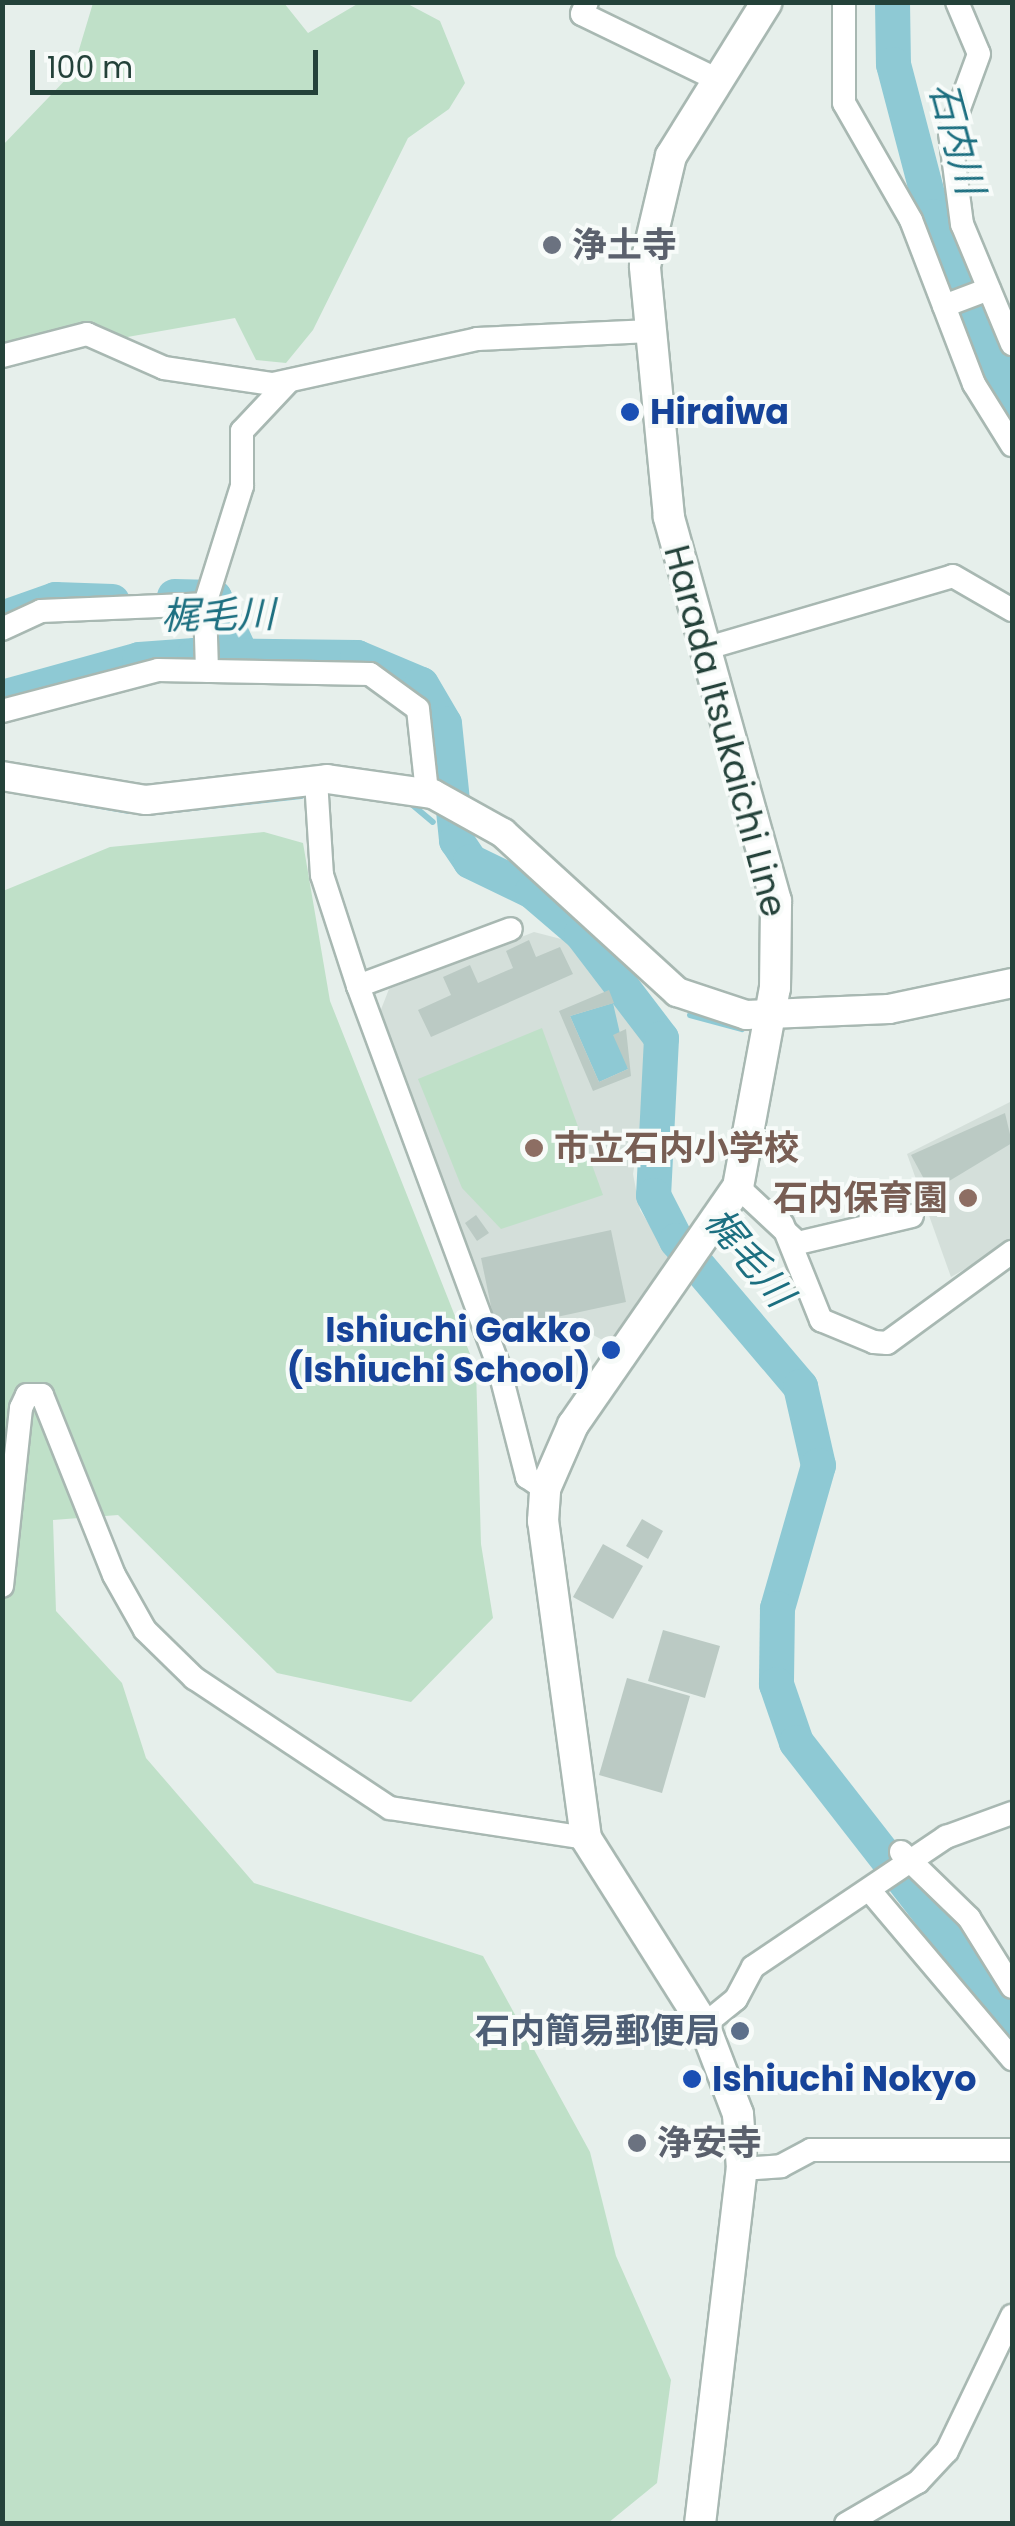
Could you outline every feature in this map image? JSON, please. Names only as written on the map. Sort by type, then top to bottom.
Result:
[{"type":"main road","name":"Harada Itsukaichi Line","points":[[545,1490],[573,1426],[738,1187],[770,1019],[776,901],[668,517],[651,332],[650,214],[671,156],[766,2]]},
{"type":"main road","points":[[545,1490],[586,1838],[704,2025],[738,2114],[742,2168],[700,2524]]},
{"type":"street","points":[[586,2],[582,14],[718,80]]},
{"type":"street","points":[[844,2],[837,63],[844,103],[911,220],[980,396],[1012,445]]},
{"type":"street","points":[[948,4],[972,25],[979,54],[950,138],[962,224],[1012,344]]},
{"type":"street","points":[[946,306],[988,289]]},
{"type":"street","points":[[2,356],[87,334],[164,368],[288,382],[477,339],[651,332]]},
{"type":"street","points":[[207,667],[206,598],[242,486],[246,422],[288,382]]},
{"type":"street","points":[[704,648],[953,576],[1012,610]]},
{"type":"street","points":[[2,629],[41,611],[206,598]]},
{"type":"street","points":[[2,711],[112,678],[207,667],[384,679],[424,722],[430,793]]},
{"type":"street","points":[[2,776],[146,800],[316,780],[430,793],[463,808],[524,850],[677,992],[770,1019],[898,1008],[1012,982]]},
{"type":"street","points":[[316,780],[322,875],[358,986],[498,1364],[526,1477],[545,1490]]},
{"type":"street","points":[[358,986],[511,930]]},
{"type":"street","points":[[738,1187],[782,1223],[798,1243],[912,1216]]},
{"type":"street","points":[[782,1223],[822,1320],[874,1342],[887,1342],[1012,1252]]},
{"type":"street","points":[[2,1586],[21,1408],[27,1395],[42,1395],[114,1575],[145,1630],[194,1678],[390,1808],[586,1838]]},
{"type":"street","points":[[704,2025],[736,1999],[753,1966],[874,1890],[905,1859],[1012,1812]]},
{"type":"street","points":[[905,1859],[969,1918],[1012,1987]]},
{"type":"street","points":[[874,1890],[1012,2058]]},
{"type":"street","points":[[742,2168],[782,2166],[811,2150],[1012,2150]]},
{"type":"street","points":[[846,2524],[918,2482],[947,2451],[1012,2316]]},
{"type":"shaded area","name":"市立石内小学校","points":[[534,932],[565,940],[640,1028],[650,1067],[633,1174],[640,1210],[673,1262],[614,1346],[574,1325],[499,1334],[380,1012],[389,989]]},
{"type":"shaded area","name":"石内保育園","points":[[1012,1101],[1012,1242],[951,1277],[907,1154]]},
{"type":"green space","points":[[93,3],[284,3],[308,33],[359,3],[406,3],[440,21],[465,83],[449,109],[408,138],[313,330],[286,363],[256,360],[235,318],[116,339],[3,344],[2,146],[72,73]]},
{"type":"green space","points":[[264,832],[303,843],[330,1001],[476,1369],[481,1544],[493,1618],[411,1702],[277,1673],[118,1515],[53,1520],[56,1611],[122,1683],[146,1758],[254,1883],[483,1956],[590,2152],[616,2256],[671,2380],[657,2483],[608,2523],[3,2524],[3,891],[110,847]]},
{"type":"green space","points":[[542,1028],[603,1195],[501,1229],[462,1188],[418,1079]]},
{"type":"water","points":[[613,1003],[628,1069],[599,1082],[570,1016]]},
{"type":"building","points":[[529,940],[536,957],[560,947],[573,974],[431,1037],[418,1010],[451,995],[443,977],[470,965],[478,983],[513,968],[506,951]]},
{"type":"building","points":[[609,990],[614,1003],[570,1016],[599,1082],[628,1069],[613,1035],[626,1029],[631,1076],[593,1091],[559,1011]]},
{"type":"building","points":[[1005,1113],[1012,1143],[931,1192],[911,1155]]},
{"type":"building","points":[[476,1215],[489,1233],[477,1241],[465,1223]]},
{"type":"building","points":[[611,1230],[626,1302],[496,1330],[481,1258]]},
{"type":"building","points":[[642,1519],[663,1531],[648,1559],[626,1546]]},
{"type":"building","points":[[603,1544],[643,1566],[613,1619],[573,1597]]},
{"type":"building","points":[[663,1630],[720,1646],[705,1698],[648,1681]]},
{"type":"building","points":[[627,1678],[690,1696],[662,1793],[599,1775]]},
{"type":"waterway","name":"石内川","points":[[892,2],[893,64],[933,216],[1012,399]]},
{"type":"waterway","points":[[174,596],[214,597],[241,655]]},
{"type":"waterway","points":[[7,616],[55,599],[112,601]]},
{"type":"waterway","name":"梶毛川","points":[[2,697],[139,659],[194,655],[357,657],[421,684],[444,723],[456,840],[470,861],[532,891],[581,933],[661,1038],[653,1195],[676,1240],[800,1386],[818,1465],[777,1608],[776,1684],[796,1742],[1012,2019]]},
{"type":"waterway","points":[[147,813],[301,796]]},
{"type":"waterway","points":[[77,802],[129,811]]},
{"type":"waterway","points":[[409,802],[433,822]]},
{"type":"waterway","points":[[690,1015],[742,1029]]},
{"type":"place","name":"浄土寺","points":[[552,245]]},
{"type":"place","name":"Hiraiwa","points":[[630,412]]},
{"type":"place","name":"市立石内小学校","points":[[534,1148]]},
{"type":"place","name":"石内保育園","points":[[968,1198]]},
{"type":"place","name":"Ishiuchi Gakko (Ishiuchi School)","points":[[611,1350]]},
{"type":"place","name":"石内簡易郵便局","points":[[740,2031]]},
{"type":"place","name":"Ishiuchi Nokyo","points":[[692,2079]]},
{"type":"place","name":"浄安寺","points":[[637,2143]]}]
